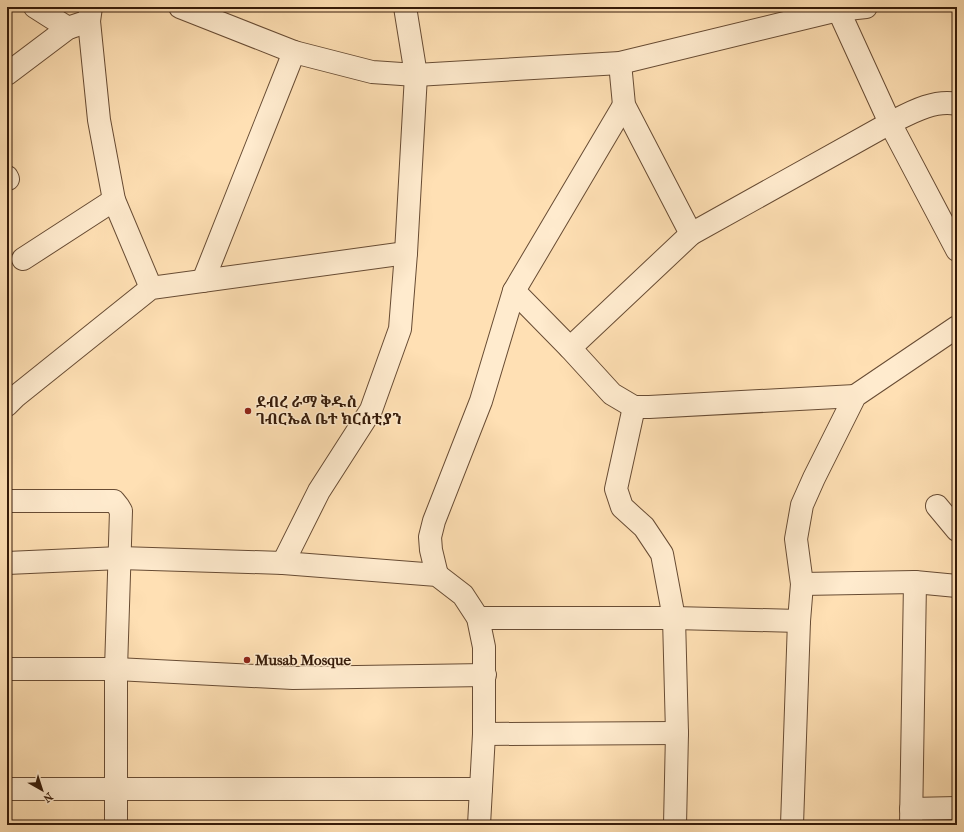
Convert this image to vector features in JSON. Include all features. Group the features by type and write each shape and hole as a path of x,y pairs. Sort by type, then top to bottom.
{"street":[{"path":"35,7 68,28"},
{"path":"180,7 294,52 372,72 416,75 620,63 837,9 866,7"},
{"path":"284,563 318,491 371,410 400,329 416,75 405,7"},
{"path":"837,9 890,123 957,250"},
{"path":"7,74 68,28 90,14 99,120 114,200 151,288"},
{"path":"203,280 294,52"},
{"path":"620,63 624,105 691,234"},
{"path":"570,348 691,234 890,123 920,108 938,104 957,104"},
{"path":"436,576 430,550 430,537 434,521 481,401 514,291 624,105"},
{"path":"23,259 114,200"},
{"path":"10,397 151,288 406,252"},
{"path":"514,291 570,348 612,394 634,406 649,407 855,396"},
{"path":"792,825 799,621 802,584 796,539 802,505 855,396 957,327"},
{"path":"634,406 616,489 622,507 644,527 662,554 674,618 678,733 675,825"},
{"path":"7,501 114,501 121,511 116,669 116,825"},
{"path":"937,506 957,530"},
{"path":"7,563 120,558 284,563 436,576 463,595 478,618 484,646 484,734 479,825"},
{"path":"802,584 915,582 956,584"},
{"path":"915,582 911,817 957,808"},
{"path":"478,618 674,618 799,621"},
{"path":"7,669 116,669 293,678 485,675"},
{"path":"484,734 678,733"},
{"path":"7,789 481,789"}],"place":[{"name":"ደብረ ራማ ቅዱስ ገብርኤል ቤተ ክርስቲያን","path":"248,411"},
{"name":"Musab Mosque","path":"247,660"}]}
